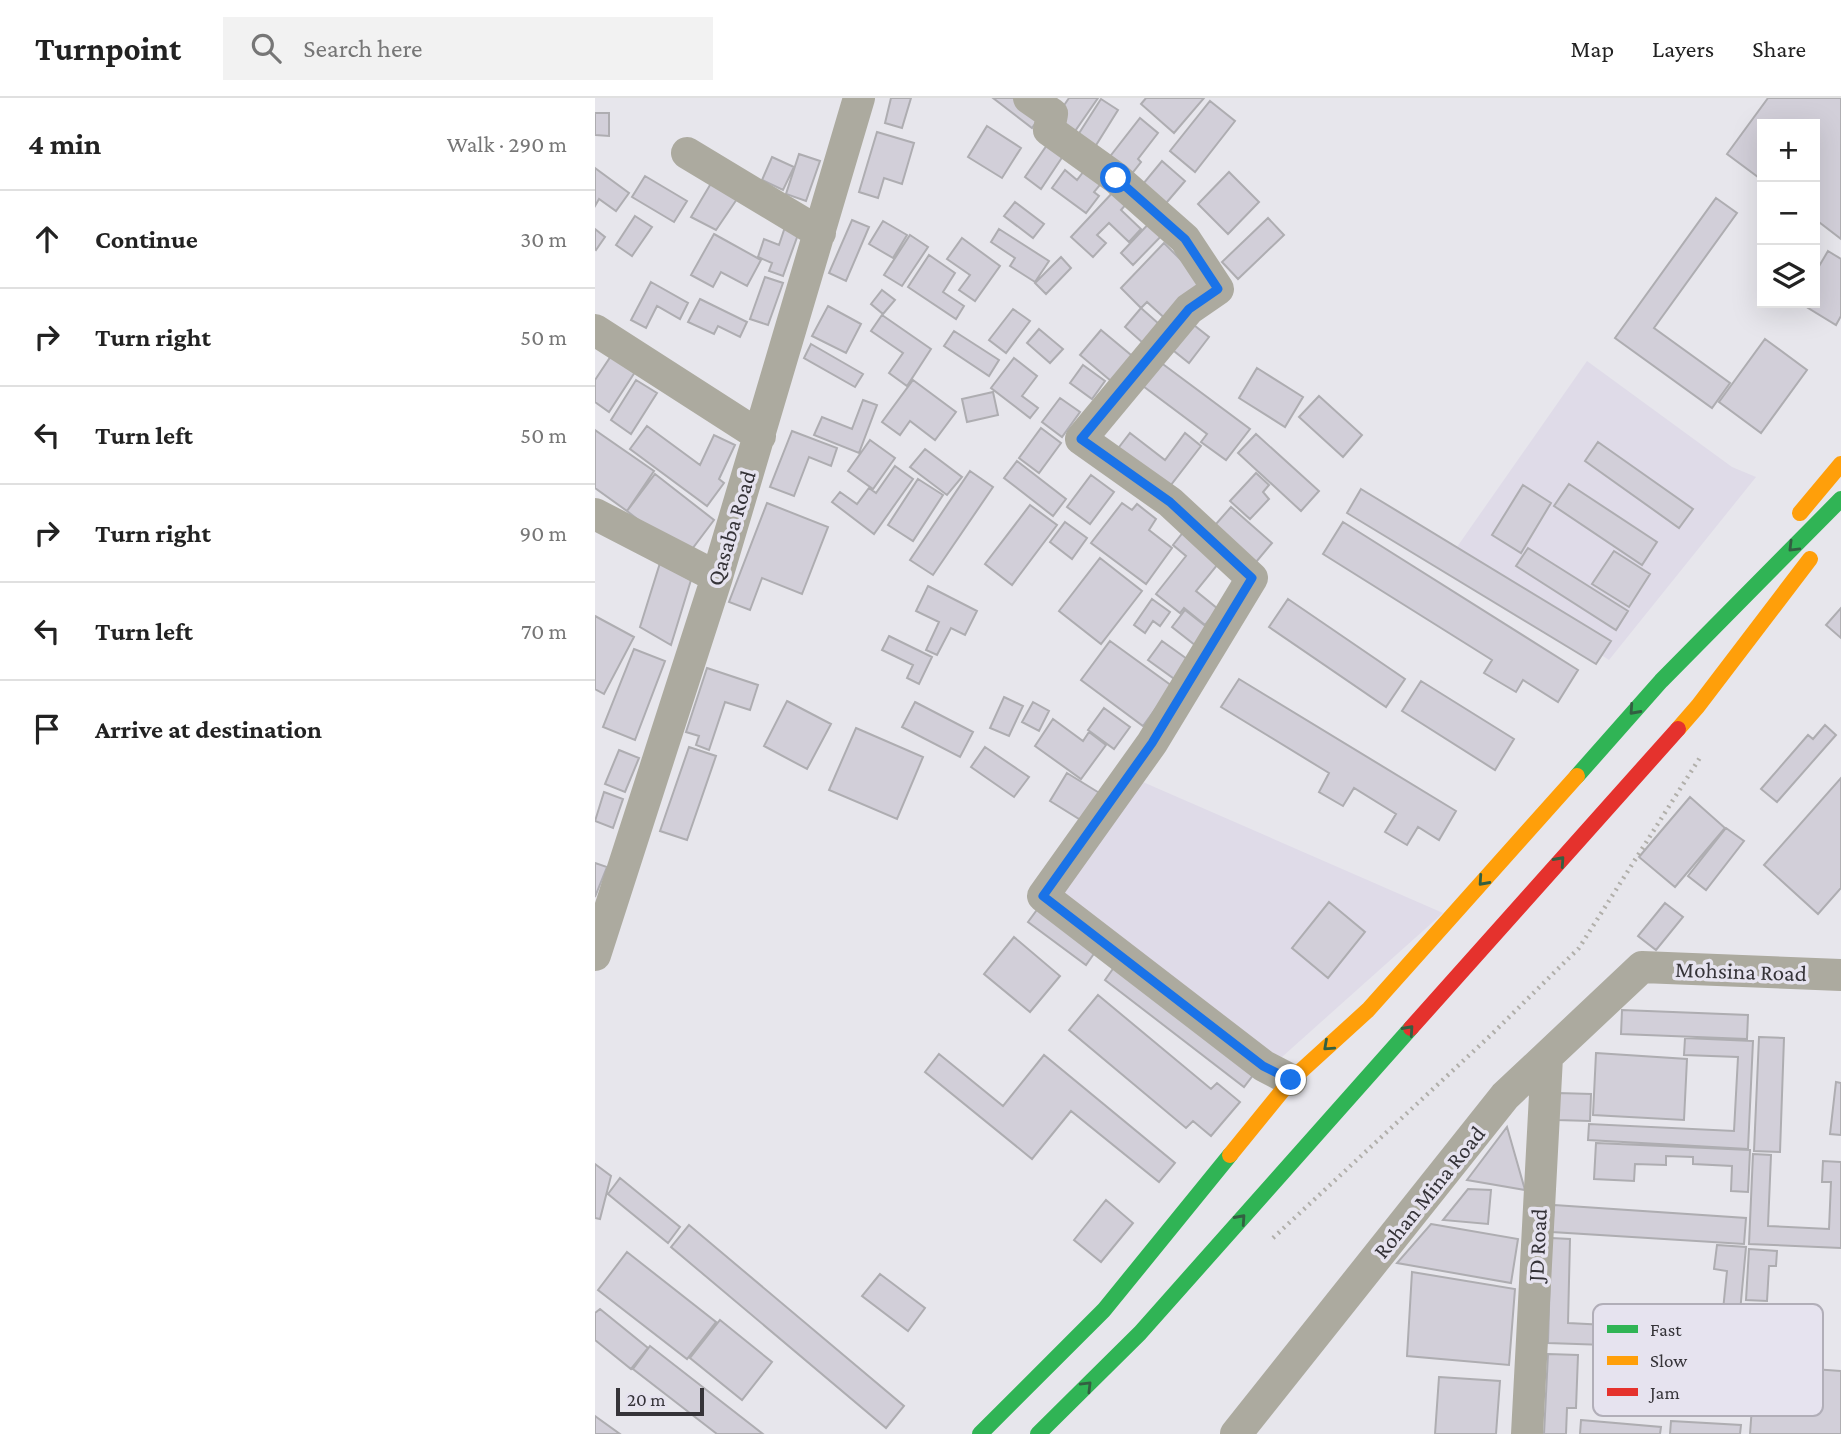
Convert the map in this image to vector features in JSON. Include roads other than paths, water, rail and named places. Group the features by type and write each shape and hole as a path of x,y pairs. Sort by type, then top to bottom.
{"highway":[{"path":"1790,526 1841,464"},
{"path":"1661,681 1841,499"},
{"path":"981,1434 1104,1310 1291,1080 1369,1010 1661,681 1772,546"},
{"path":"1038,1434 1140,1333 1698,706 1816,552"}],"street":[{"name":"Qasaba Road","path":"595,955 760,436 859,98"},
{"path":"1029,98 1052,114 1049,130 1116,178 1185,239 1221,285 1189,309 1081,439 1170,502 1252,578 1152,743 1043,896 1263,1066 1291,1080"},
{"path":"687,153 820,233"},
{"path":"595,330 760,436"},
{"path":"595,514 716,577"},
{"name":"Mohsina Road","path":"1642,967 1841,975"},
{"name":"Rohan Mina Road","path":"1236,1434 1505,1096 1642,967"},
{"name":"JD Road","path":"1527,1434 1547,1057"}]}
